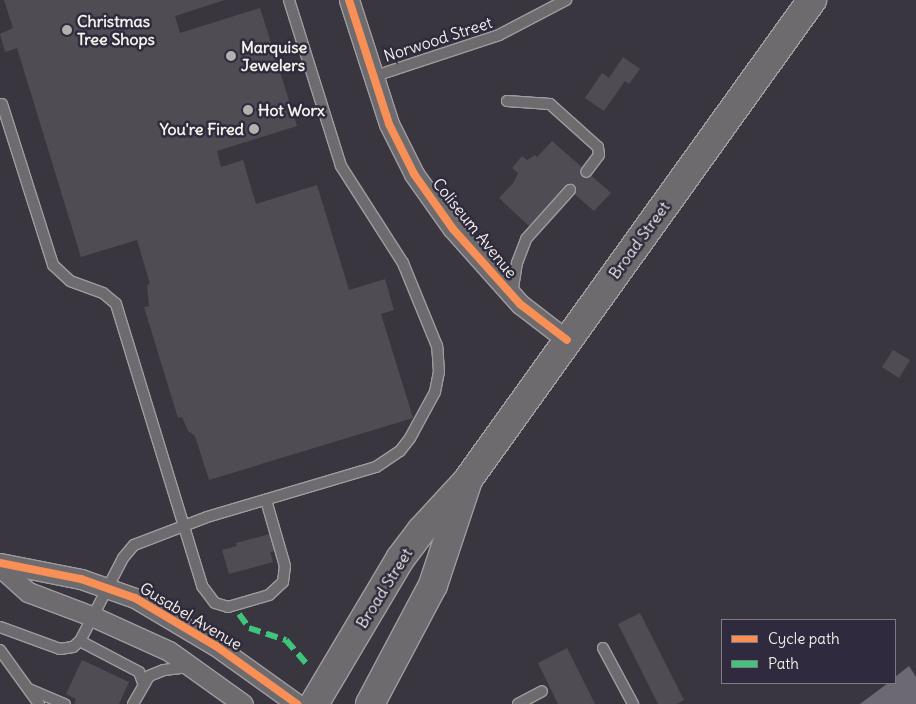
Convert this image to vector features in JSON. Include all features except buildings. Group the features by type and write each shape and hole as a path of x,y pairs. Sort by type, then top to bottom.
{"main road":[{"name":"Broad Street","path":"314,704 400,560 430,520 467,482 812,0"},
{"name":"Broad Street","path":"370,704 433,586 467,482"}],"street":[{"name":"Coliseum Avenue","path":"348,0 389,124 414,174 453,229 512,295 527,311 567,340"},
{"name":"Gusabel Avenue","path":"0,565 109,588 135,598 196,632 297,704"},
{"name":"Gusabel Avenue","path":"0,565 28,592 94,616 153,643 194,667 243,704"}],"lane":[{"path":"0,627 65,650 80,641 123,558 134,545 184,525 376,467 400,451 422,419 435,392 439,372 437,346 403,263 347,179 335,153 289,0"},
{"name":"Norwood Street","path":"372,77 499,36 566,0"},
{"path":"506,101 550,104 598,148 599,154 586,172"},
{"path":"1,103 53,265 70,281 103,292 116,304 202,586 210,600 228,607 269,595 280,588 285,576 285,566 266,500"},
{"path":"512,295 516,263 526,239 570,190"},
{"path":"80,641 135,670 141,675 143,683"},
{"path":"603,648 633,704"},
{"path":"0,650 39,704"},
{"path":"133,704 143,683 149,676 164,670 194,667"},
{"path":"28,688 65,704"},
{"path":"518,704 542,691"}],"shaded area":[{"path":"909,666 916,677 916,704 860,704 887,684 896,684 896,676"}],"marked path":[{"path":"239,614 249,628 286,640 309,666"}],"cycle path":[{"path":"349,0 389,124 414,174 453,229 520,304 567,340"},
{"path":"0,563 81,579 135,598 216,646 297,704"}],"place":[{"name":"Christmas Tree Shops","path":"67,30"},
{"name":"Marquise Jewelers","path":"231,56"},
{"name":"Hot Worx","path":"248,110"},
{"name":"You're Fired","path":"254,129"}]}
